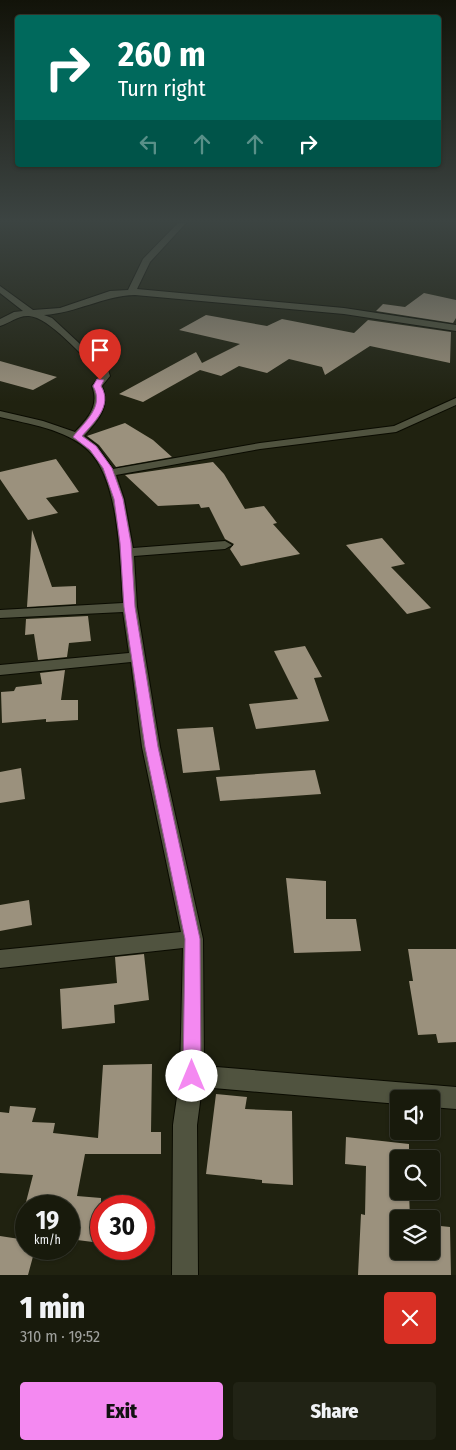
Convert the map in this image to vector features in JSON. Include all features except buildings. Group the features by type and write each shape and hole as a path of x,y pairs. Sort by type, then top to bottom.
{"street":[{"path":"134,282 132,290 136,292"},
{"path":"0,290 30,312 49,320 103,370 105,376 97,386 100,392 100,410 77,437"},
{"path":"0,323 17,314 60,311 113,293 136,292 344,311 456,328"},
{"path":"109,473 260,446 396,429 456,402"},
{"path":"0,414 39,423 77,437 93,448 109,473 118,499 126,553 130,607 151,747 193,939 192,1076 185,1125 185,1275"},
{"path":"126,553 225,544"},
{"path":"0,614 130,607"},
{"path":"0,670 137,657"},
{"path":"0,959 193,939"},
{"path":"192,1076 456,1098"}],"route":[{"path":"100,380 97,386 100,392 100,410 77,437 93,448 107,468 118,499 126,543 130,607 151,747 193,939 192,1076"}]}
